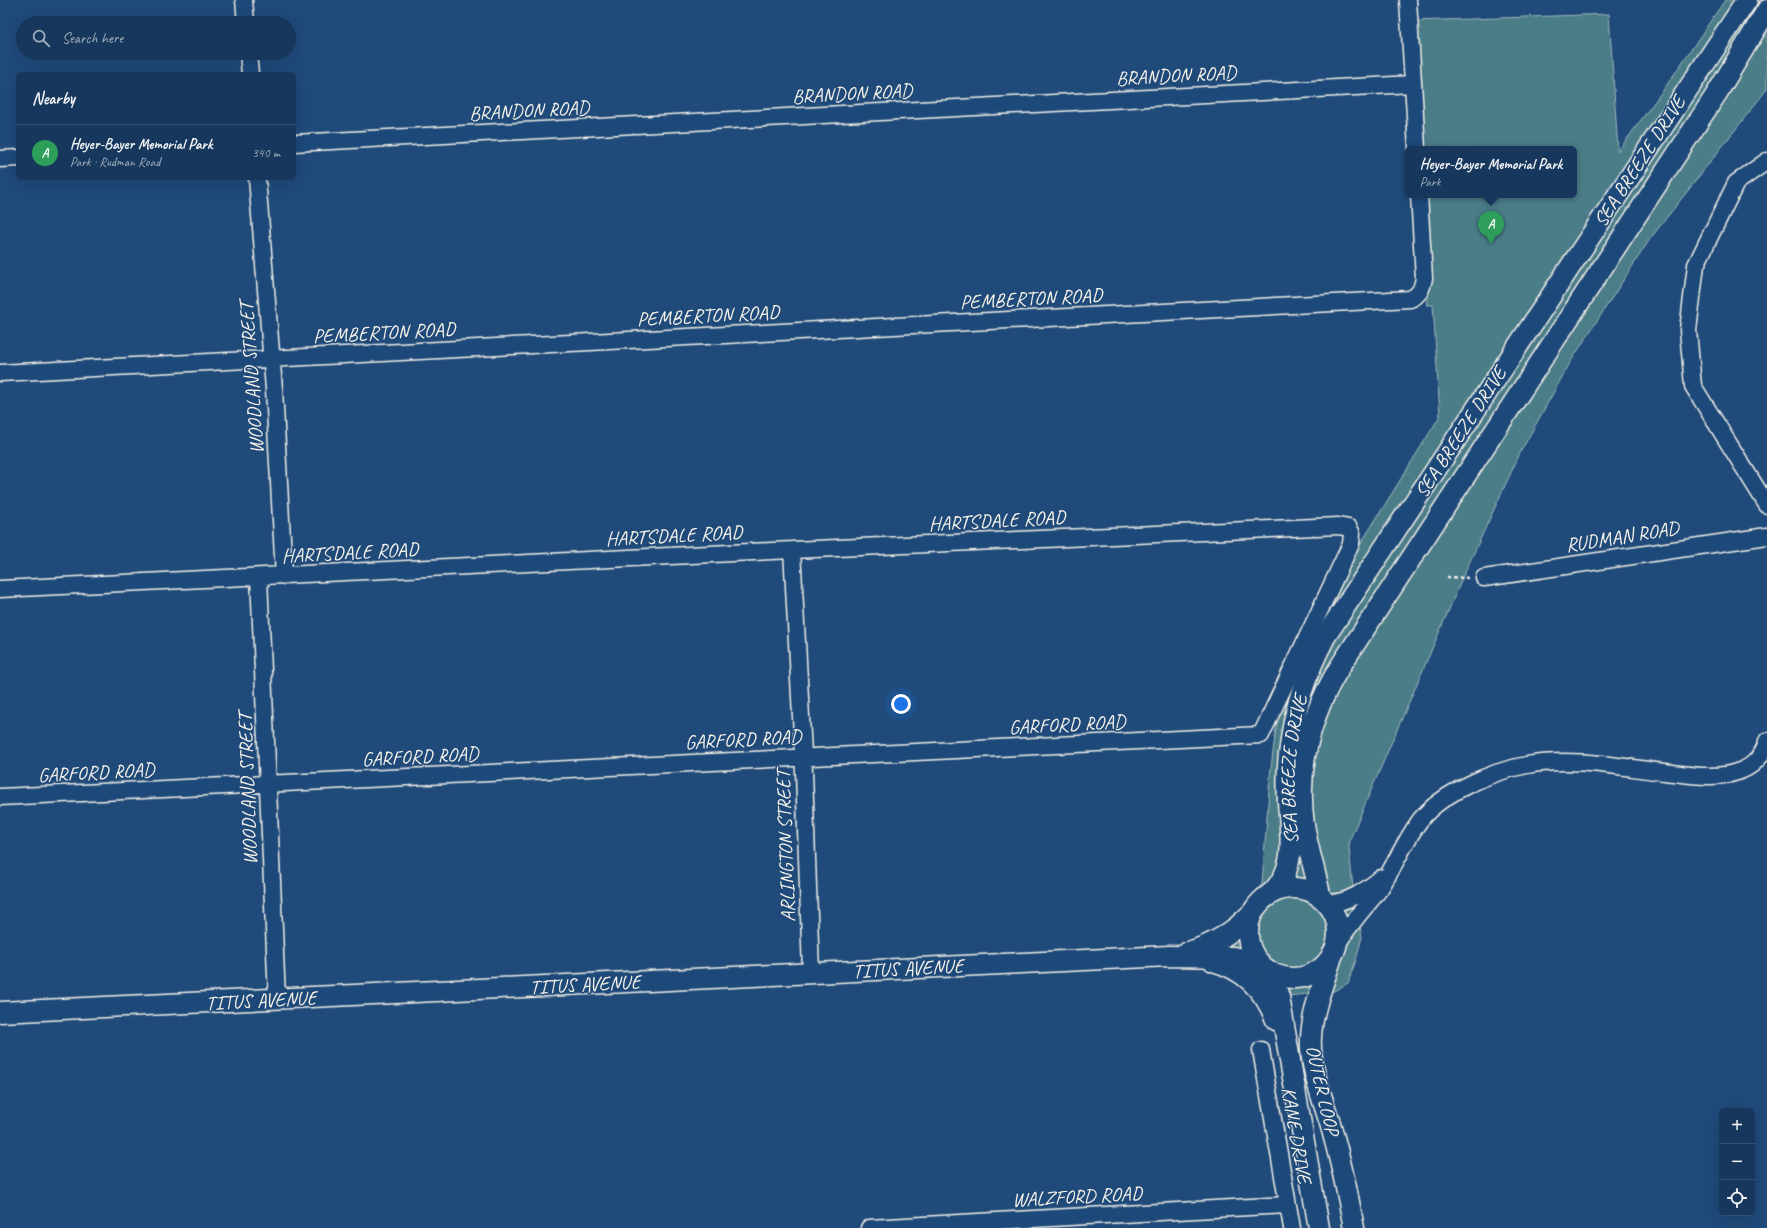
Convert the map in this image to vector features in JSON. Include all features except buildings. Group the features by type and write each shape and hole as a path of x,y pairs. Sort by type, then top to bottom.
{"main road":[{"name":"SEA BREEZE DRIVE","path":"1268,896 1279,885 1285,874 1290,858 1292,841 1287,785 1291,737 1306,681 1325,637 1747,0"},
{"name":"SEA BREEZE DRIVE","path":"1324,901 1306,833 1302,791 1308,740 1323,696 1350,652 1717,94 1767,10"},
{"path":"1292,888 1305,890 1324,901 1333,913 1337,925 1338,936 1334,950 1321,968 1301,977 1281,976 1264,966 1251,949 1248,936 1249,922 1260,903 1268,896 1279,890 1292,888"},
{"name":"TITUS AVENUE","path":"1169,956 1195,950 1225,936 1241,925 1254,912"},
{"name":"OUTER LOOP","path":"1334,950 1315,1014 1311,1031 1311,1047 1316,1073 1339,1154 1354,1228"},
{"path":"1190,955 1219,962 1247,978 1262,993 1268,1003 1275,1016 1286,1047"},
{"name":"TITUS AVENUE","path":"0,1012 1190,955 1237,957 1264,966"},
{"name":"OUTER LOOP","path":"1264,966 1277,989 1319,1228"}],"street":[{"path":"244,0 245,16"},
{"path":"1408,0 1417,146"},
{"path":"249,60 250,72"},
{"name":"BRANDON ROAD","path":"296,143 1413,84"},
{"path":"0,159 16,158"},
{"path":"1767,161 1736,183 1696,265 1688,330 1693,386 1767,506"},
{"name":"WOODLAND STREET","path":"257,180 275,397 284,576"},
{"name":"PEMBERTON ROAD","path":"0,373 1402,300 1417,296 1422,288 1424,278 1419,198"},
{"name":"HARTSDALE ROAD","path":"0,589 792,550 1344,526 1349,528"},
{"name":"GARFORD ROAD","path":"0,797 1261,735 1351,544 1352,534 1349,528"},
{"name":"RUDMAN ROAD","path":"1484,578 1767,536"},
{"name":"ARLINGTON STREET","path":"792,550 803,758 811,973"},
{"name":"WOODLAND STREET","path":"259,577 277,999"},
{"path":"1334,950 1377,893 1413,831 1426,813 1456,792 1498,773 1527,765 1570,763 1690,775 1722,775 1742,771 1754,764 1763,752 1767,741"},
{"path":"1324,901 1340,902 1360,893 1385,874 1394,864"},
{"name":"KANE DRIVE","path":"1261,1050 1292,1228"},
{"name":"WALZFORD ROAD","path":"869,1228 1288,1205"}],"path":[{"path":"1447,577 1484,578"}],"green space":[{"path":"1725,0 1767,0 1767,89 1650,239 1571,361 1521,451 1466,570 1350,839 1349,848 1353,888 1362,937 1348,983 1334,991 1289,996 1233,976 1218,927 1242,907 1262,884 1270,776 1278,712 1348,564 1440,416 1433,305 1427,305 1430,286 1424,198 1577,198 1577,146 1421,146 1415,21 1609,14 1618,151 1664,89"}],"place":[{"name":"Heyer-Bayer Memorial Park","path":"1491,244"}]}
